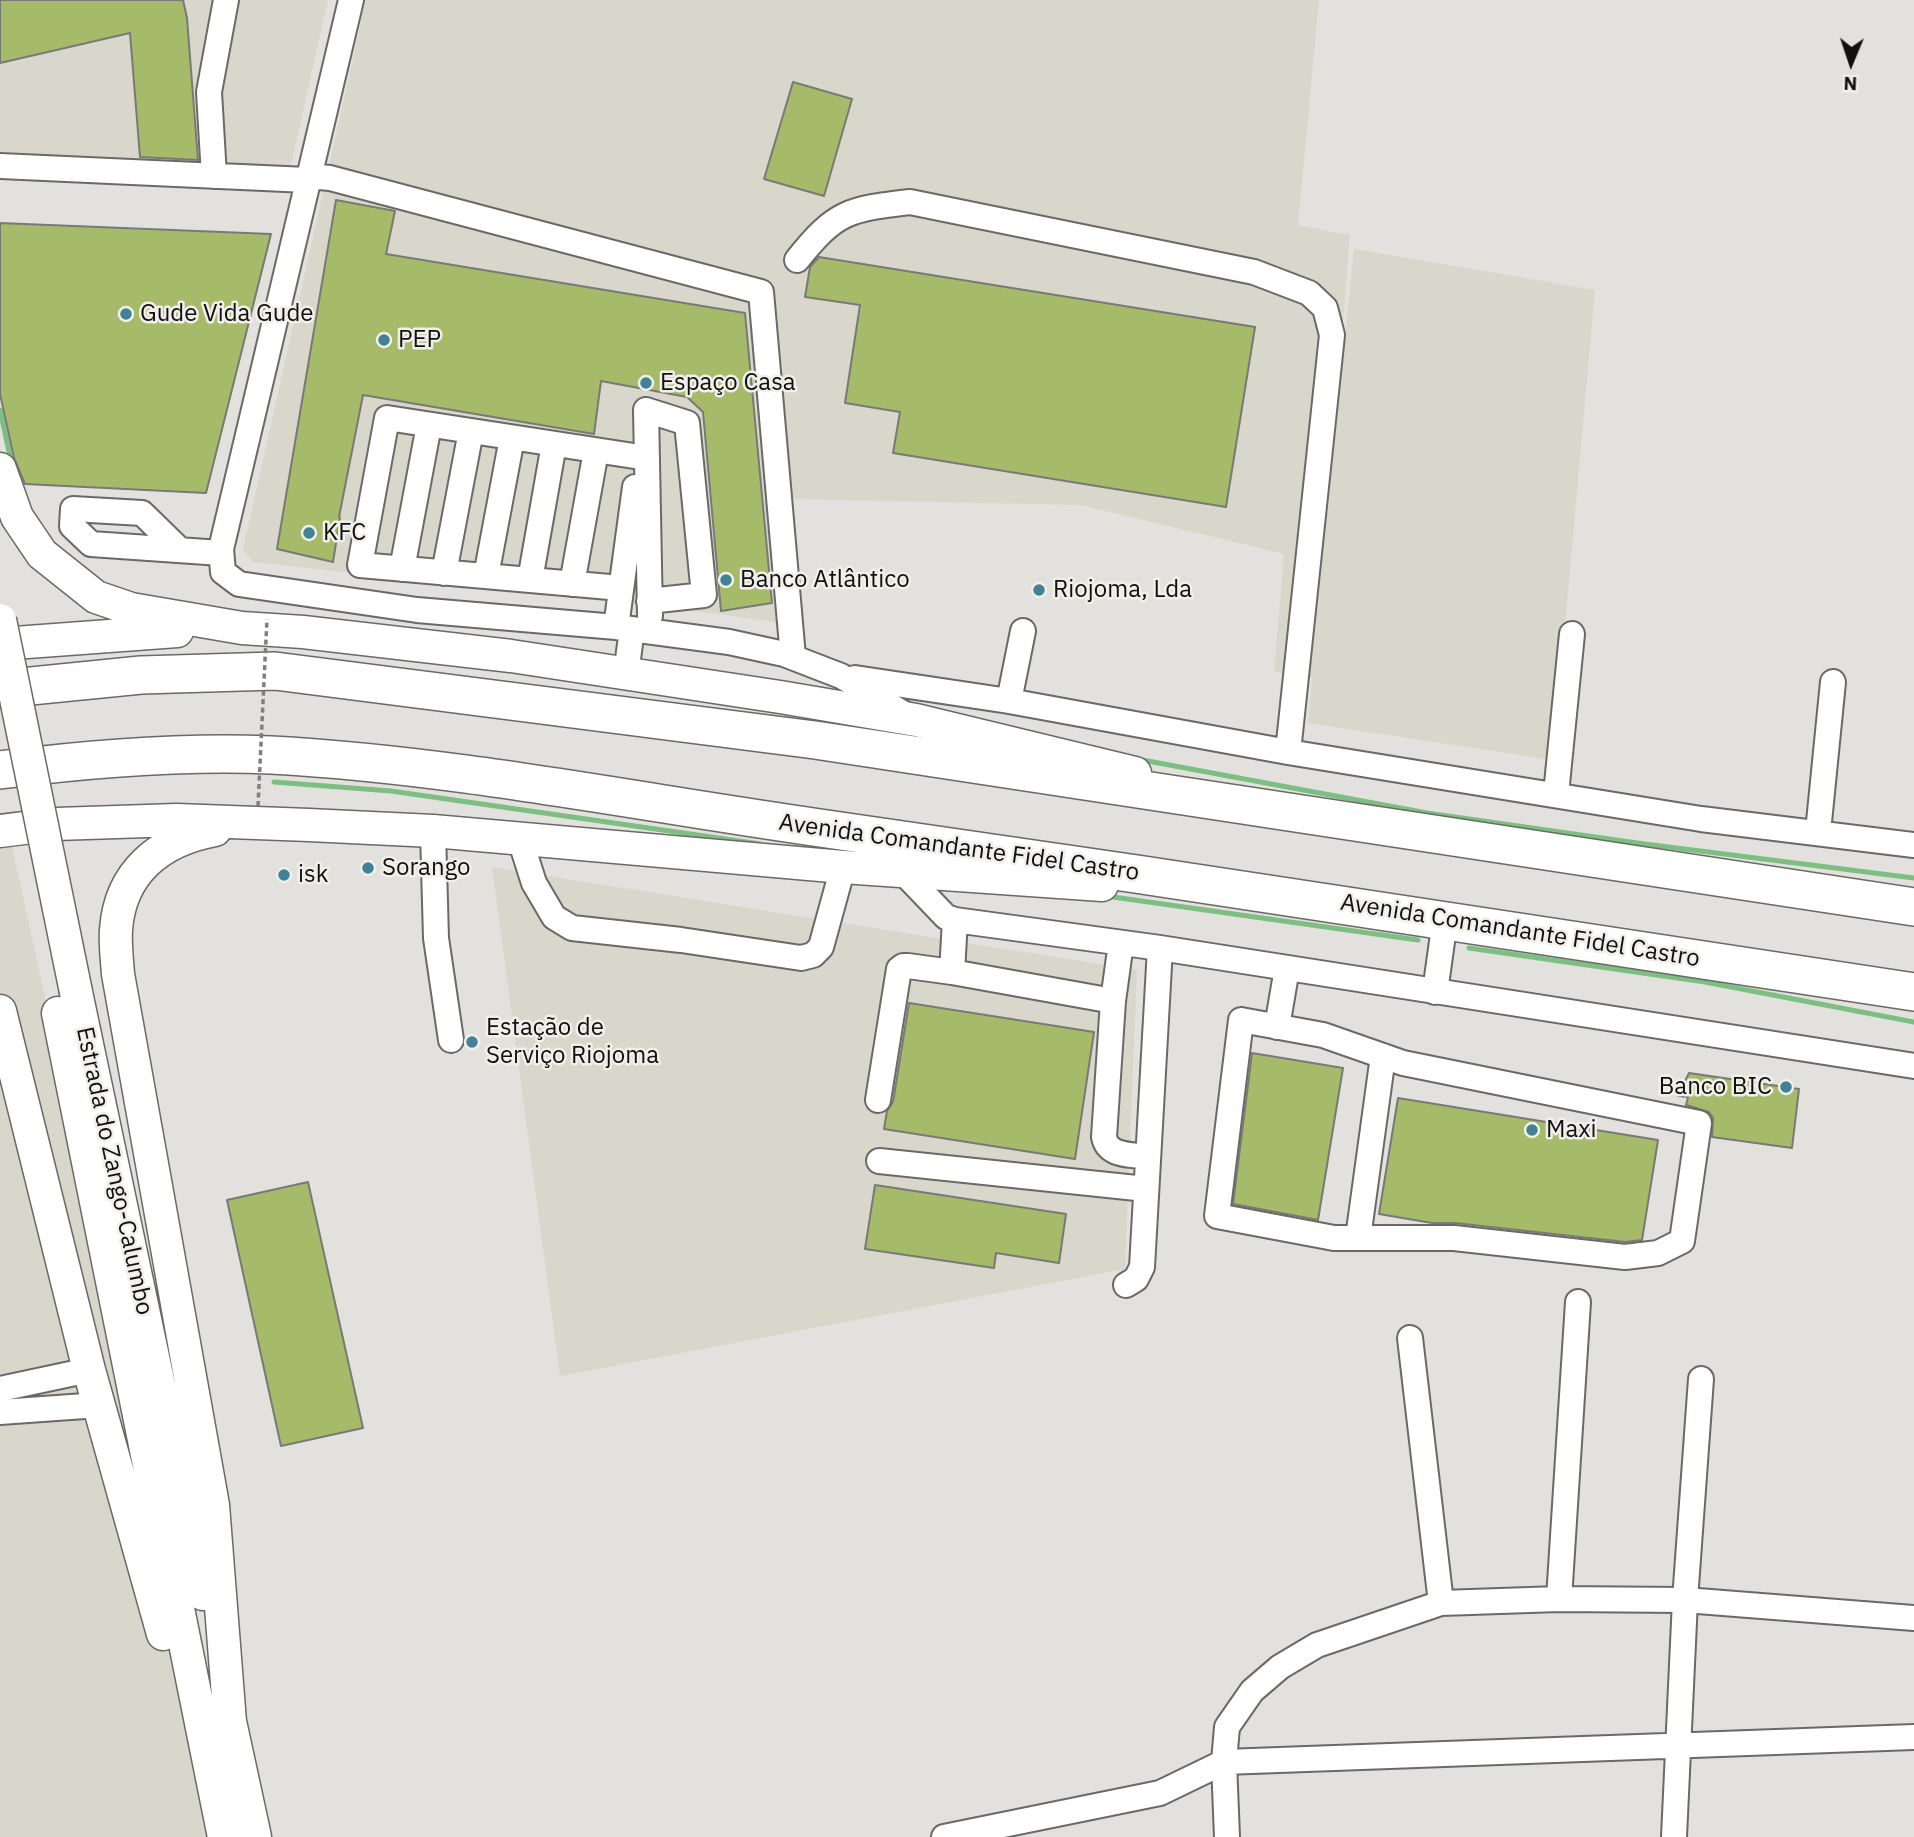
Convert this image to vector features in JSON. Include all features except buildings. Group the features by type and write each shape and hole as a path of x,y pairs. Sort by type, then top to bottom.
{"highway":[{"path":"0,689 141,675 275,671 815,740 1914,907"},
{"name":"Avenida Comandante Fidel Castro","path":"0,770 147,757 250,755 375,763 584,791 1914,992"}],"main road":[{"path":"0,469 17,517 42,554 96,597 131,610 626,674 916,720 1123,771 1352,820"},
{"name":"Estrada do Zango-Calumbo","path":"0,620 200,1730"},
{"path":"0,644 254,624"},
{"name":"Estrada do Zango-Calumbo","path":"0,716 66,995 230,1722"},
{"path":"0,831 56,824 177,820 433,831 843,867 1343,904"},
{"path":"255,1837 230,1722 213,1506 118,974 116,929 126,890 139,869 158,851 180,838 243,826 309,825"},
{"path":"0,1011 89,1370 162,1632 200,1730 224,1837"}],"street":[{"path":"214,176 209,92 226,0"},
{"path":"351,0 221,553 223,572 239,584 417,610 633,629 729,642 793,657 841,676 916,720"},
{"path":"2,158 214,176 330,178 761,292 793,657"},
{"path":"797,260 820,231 834,220 864,207 910,202 1254,272 1309,293 1325,308 1332,335 1287,752"},
{"path":"626,674 633,629 649,601 643,458 646,410 687,422 705,595 649,601"},
{"path":"621,588 360,565 387,418 643,458"},
{"path":"402,569 429,425"},
{"path":"444,573 471,431"},
{"path":"486,576 512,438"},
{"path":"530,580 554,444"},
{"path":"572,584 596,451"},
{"path":"633,629 621,588 643,458"},
{"path":"180,550 221,553"},
{"path":"412,645 417,610"},
{"path":"1009,701 1023,631"},
{"path":"1556,794 1572,634"},
{"path":"841,676 1009,701 1287,752 1701,819 1914,845"},
{"path":"1818,832 1833,682"},
{"path":"433,831 436,938 451,1041"},
{"path":"520,839 534,883 554,917 572,928 681,940 800,958 813,955 821,947 843,867"},
{"path":"901,870 946,917 956,920 1160,948 1914,1066"},
{"path":"952,972 956,920"},
{"path":"1435,992 1445,920"},
{"path":"1121,943 1113,1001 1104,1138 1105,1145 1112,1152 1148,1157"},
{"path":"1126,1285 1136,1279 1142,1267 1160,948"},
{"path":"878,1100 899,969 903,966 952,972 1113,1001"},
{"path":"1277,1027 1287,968"},
{"path":"1241,1020 1323,1034 1382,1056 1403,1063 1699,1123 1682,1241 1658,1253 1625,1257 1454,1238 1334,1238 1217,1216 1241,1020"},
{"path":"1358,1238 1382,1056"},
{"path":"879,1161 1146,1189"},
{"path":"1559,1599 1578,1302"},
{"path":"1410,1338 1441,1603"},
{"path":"0,1389 89,1370"},
{"path":"1674,1837 1685,1600 1701,1379"},
{"path":"0,1412 99,1405"},
{"path":"1227,1837 1224,1762 1227,1727 1252,1691 1280,1667 1317,1645 1441,1603 1559,1599 1685,1600 1914,1618"},
{"path":"944,1837 1160,1793 1224,1762 1914,1737"}],"path":[{"path":"254,624 258,806"}],"shaded area":[{"path":"0,0 328,0 286,187 0,179"},
{"path":"366,0 1319,0 1298,225 1350,235 1328,505 1354,249 1595,290 1553,760 1308,723 1312,678 1274,672 1284,554 1081,505 791,499 802,626 719,614 253,562 243,549"},
{"path":"8,829 231,1837 0,1837 0,831"},
{"path":"492,867 1137,970 1125,1269 560,1376"}],"waterway":[{"path":"0,410 11,461"},
{"path":"1137,759 1427,813 1914,878"},
{"path":"274,782 391,791 760,844"},
{"path":"1106,896 1418,940"},
{"path":"1469,948 1705,982 1914,1022"}],"place":[{"name":"Gude Vida Gude","path":"126,314"},
{"name":"PEP","path":"384,340"},
{"name":"Espaço Casa","path":"646,383"},
{"name":"KFC","path":"309,533"},
{"name":"Banco Atlântico","path":"726,580"},
{"name":"Riojoma, Lda","path":"1039,590"},
{"name":"Sorango","path":"368,868"},
{"name":"isk","path":"284,875"},
{"name":"Estação de Serviço Riojoma","path":"472,1042"},
{"name":"Banco BIC","path":"1786,1087"},
{"name":"Maxi","path":"1532,1130"}]}
